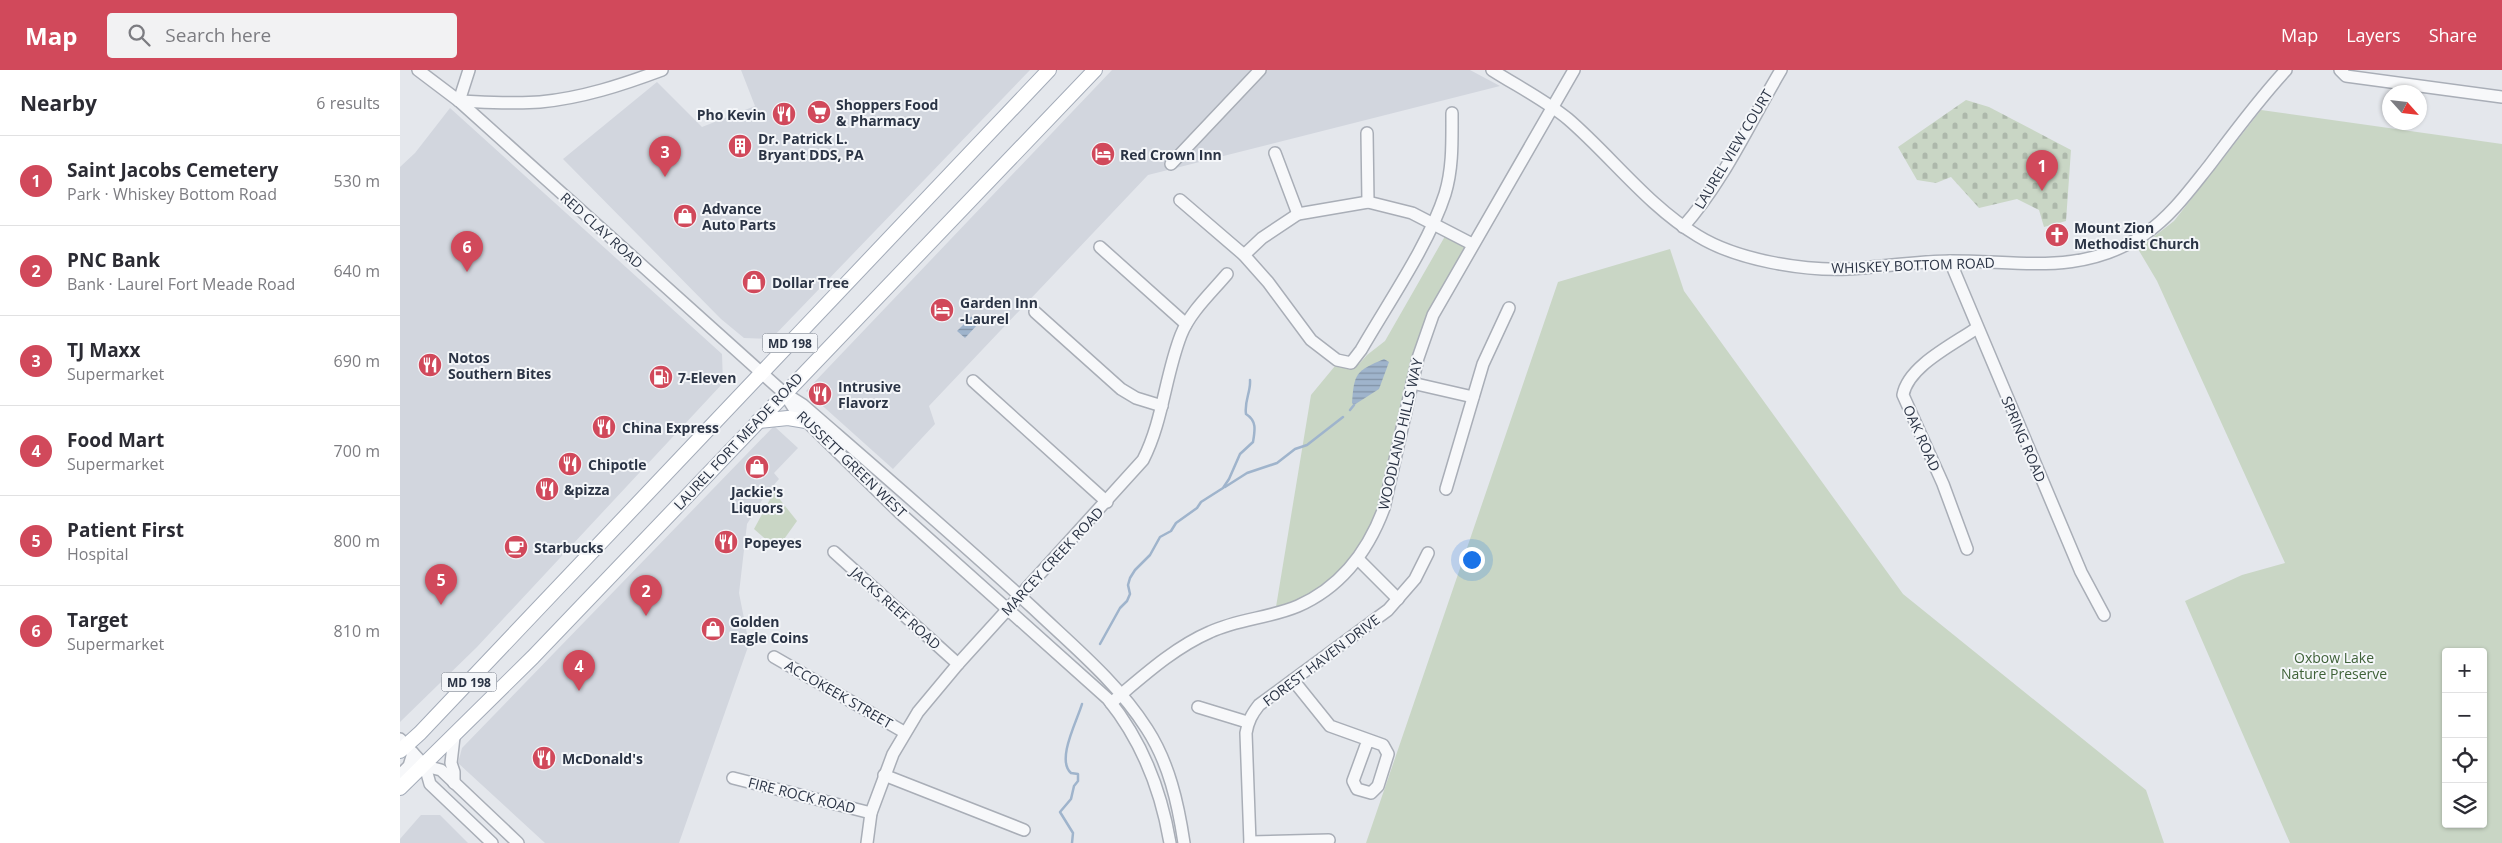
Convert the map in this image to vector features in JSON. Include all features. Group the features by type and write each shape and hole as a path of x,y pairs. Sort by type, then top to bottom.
{"main road":[{"name":"MD 198","path":"405,747 556,591 761,372 1049,70"},
{"name":"LAUREL FORT MEADE ROAD","path":"400,788 425,766 540,651 784,393 1095,70"},
{"path":"758,421 788,418 806,421"}],"street":[{"name":"RED CLAY ROAD","path":"418,70 459,100 784,393"},
{"path":"469,70 459,100 489,102 539,102 565,99 610,88 662,70"},
{"path":"1171,164 1260,70"},
{"name":"WHISKEY BOTTOM ROAD","path":"1492,70 1553,107 1683,227 1731,252 1778,263 1846,269 1950,261 2068,264 2107,254 2133,242 2159,224 2180,203 2247,115 2286,70"},
{"path":"1553,107 1574,70"},
{"name":"LAUREL VIEW COURT","path":"1683,227 1696,212 1717,180 1781,70"},
{"path":"2340,70 2346,76 2502,98"},
{"path":"484,123 483,111 489,102"},
{"name":"WOODLAND HILLS WAY","path":"1111,703 1192,641 1211,631 1298,606 1333,584 1358,559 1378,525 1384,508 1418,358 1433,315 1472,244 1553,107"},
{"path":"1180,200 1244,255 1268,282 1311,340 1337,360 1351,363 1361,350 1434,223 1445,193 1450,170 1452,113"},
{"path":"1367,133 1368,202"},
{"path":"1275,153 1298,214"},
{"path":"1244,255 1262,238 1298,214 1368,202 1412,213 1472,244"},
{"path":"1100,247 1186,324"},
{"name":"SPRING ROAD","path":"1950,261 2081,572 2104,615"},
{"name":"MARCEY CREEK ROAD","path":"867,843 872,813 884,775 904,732 958,664 1107,502 1143,460 1154,436 1180,336 1186,324 1227,274"},
{"path":"1446,489 1486,357 1509,308"},
{"path":"1035,312 1121,389 1136,398 1162,406"},
{"name":"OAK ROAD","path":"1967,549 1943,484 1904,395 1905,386 1916,370 1977,328"},
{"path":"973,381 1107,502"},
{"path":"1412,383 1473,397"},
{"name":"RUSSETT GREEN WEST","path":"784,393 806,421 900,513 1111,703 1139,745 1150,770 1165,816 1170,843"},
{"name":"RUSSETT GREEN WEST","path":"784,393 809,410 1019,596 1108,679 1147,729 1160,754 1180,812 1184,843"},
{"name":"JACKS REEF ROAD","path":"834,552 958,664"},
{"name":"FOREST HAVEN DRIVE","path":"1247,722 1259,705 1375,620 1398,599 1415,579 1428,553"},
{"path":"1358,559 1398,599"},
{"name":"ACCOKEEK STREET","path":"774,657 904,732"},
{"path":"1293,680 1330,726 1368,740"},
{"path":"1198,707 1247,722 1250,842 1329,840"},
{"path":"454,736 451,763 454,772 454,783"},
{"path":"405,747 425,766 441,770 518,843"},
{"path":"400,776 410,766 405,747"},
{"path":"425,766 430,784 492,843"},
{"path":"884,775 1024,830"},
{"name":"FIRE ROCK ROAD","path":"734,778 872,813"}],"shaded area":[{"path":"741,70 1030,70 771,339 744,338 721,319 563,159 657,82 702,127 755,106"},
{"path":"1112,70 1470,70 1500,86 1148,175 929,406 935,424 893,469 806,391"},
{"path":"450,108 722,354 723,383 477,647 400,722 400,167 415,153"},
{"path":"774,426 798,448 774,473 779,479 766,494 747,524 739,593 749,644 679,843 545,843 458,763 462,748"},
{"path":"421,815 440,815 468,843 400,843 400,839"}],"green space":[{"path":"1966,100 1989,107 2071,150 2066,221 2044,227 2039,210 2017,199 1979,208 1951,177 1936,183 1917,180 1898,147"},
{"name":"Oxbow Lake Nature Preserve","path":"2261,110 2382,127 2382,130 2403,130 2502,144 2502,843 2290,843 2185,601 2242,575 2285,563 2157,281 2138,249 2174,221"},
{"path":"1448,231 1472,244 1433,315 1378,525 1333,583 1275,613 1311,395 1335,366 1346,368 1359,364 1385,341"},
{"path":"1670,249 1684,291 1903,594 2146,790 2164,843 1366,843 1558,282"},
{"path":"774,492 797,521 777,549 754,529"}],"water":[{"path":"972,316 979,323 965,338 957,331"},
{"path":"1384,359 1389,362 1379,389 1354,405 1352,403 1354,385 1358,374 1367,367"}],"waterway":[{"path":"1100,644 1120,608 1127,601 1130,594 1128,585 1135,570 1150,555 1160,537 1171,531 1176,523 1197,508 1201,502 1223,488 1240,454 1253,442 1254,423 1246,414 1250,380"},
{"path":"1350,410 1354,405"},
{"path":"1225,487 1247,473 1277,463 1295,449 1307,445 1343,417"},
{"path":"1072,843 1073,833 1060,812 1071,799 1074,786 1078,781 1078,774 1071,773 1067,767 1066,759 1069,740 1082,704"}],"place":[{"name":"Shoppers Food & Pharmacy","path":"819,112"},
{"name":"Pho Kevin","path":"784,114"},
{"name":"Dr. Patrick L. Bryant DDS, PA","path":"740,146"},
{"name":"Red Crown Inn","path":"1103,154"},
{"name":"TJ Maxx","path":"665,177"},
{"name":"Saint Jacobs Cemetery","path":"2042,191"},
{"name":"Advance Auto Parts","path":"685,216"},
{"name":"Mount Zion Methodist Church","path":"2057,235"},
{"name":"Target","path":"467,272"},
{"name":"Dollar Tree","path":"754,282"},
{"name":"Garden Inn -Laurel","path":"942,310"},
{"name":"Notos Southern Bites","path":"430,365"},
{"name":"7-Eleven","path":"661,377"},
{"name":"Intrusive Flavorz","path":"820,394"},
{"name":"China Express","path":"604,427"},
{"name":"Chipotle","path":"570,464"},
{"name":"Jackie's Liquors","path":"757,467"},
{"name":"&pizza","path":"547,489"},
{"name":"Popeyes","path":"726,542"},
{"name":"Starbucks","path":"516,547"},
{"name":"Patient First","path":"441,605"},
{"name":"PNC Bank","path":"646,616"},
{"name":"Golden Eagle Coins","path":"713,629"},
{"name":"Food Mart","path":"579,691"},
{"name":"McDonald's","path":"544,758"}]}
